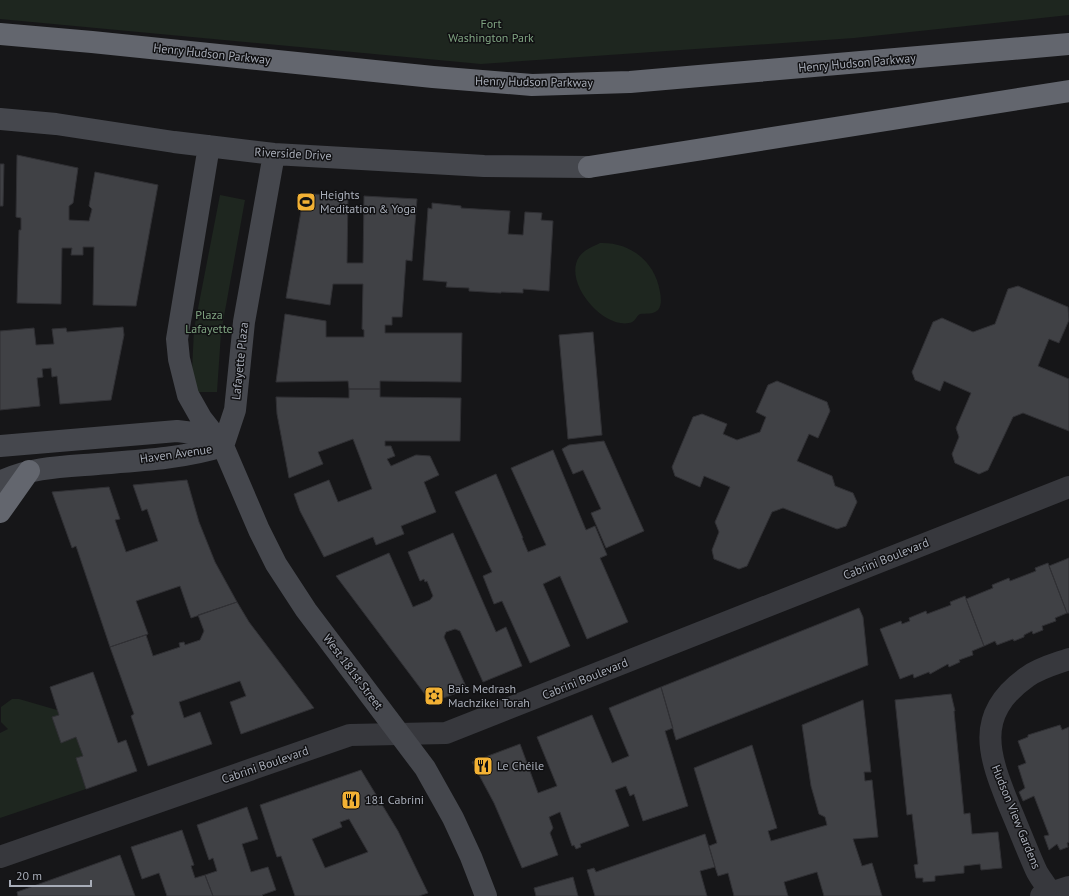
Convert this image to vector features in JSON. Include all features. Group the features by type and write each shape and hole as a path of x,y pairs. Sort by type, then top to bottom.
{"highway":[{"name":"Henry Hudson Parkway","path":"0,34 433,77 532,85 630,82 1069,44"},
{"path":"588,168 1069,91"},
{"path":"0,512 29,472"}],"main road":[{"name":"Riverside Drive","path":"0,118 56,124 274,154 484,166 588,168"},
{"path":"209,146 179,326 177,349 183,379 195,410 223,446"},
{"name":"Lafayette Plaza","path":"223,446 235,410 244,322 274,154"},
{"name":"Haven Avenue","path":"0,446 177,431 202,434 223,446"},
{"name":"Haven Avenue","path":"0,482 29,472 67,466 179,456 223,446"},
{"name":"West 181st Street","path":"223,446 259,530 283,575 306,610 425,768 453,818 486,896"}],"street":[{"name":"Cabrini Boulevard","path":"0,857 350,735 400,733 446,734 1069,487"},
{"name":"Hudson View Gardens","path":"1053,893 1037,871 999,780 990,750 990,731 994,716 1000,704 1012,689 1028,676 1069,658"}],"green space":[{"name":"Fort Washington Park","path":"0,0 1069,0 1069,15 854,38 481,64 0,19"},
{"name":"Plaza Lafayette","path":"220,195 245,200 221,333 217,392 191,392 194,329"},
{"path":"600,243 621,246 631,250 647,263 653,271 660,292 661,304 656,312 640,314 634,321 629,323 618,323 597,311 588,301 576,279 575,267 583,252"},
{"path":"12,699 19,699 57,710 59,715 53,717 61,742 76,737 83,756 76,758 86,789 0,818 0,733 8,729 1,722 1,707"}],"building":[{"path":"17,155 78,168 73,203 69,206 69,220 89,221 92,209 89,206 95,172 158,185 136,306 93,305 94,247 83,247 83,255 71,255 72,248 62,248 61,304 17,303 19,230 21,230 21,218 16,217"},
{"path":"0,164 4,164 3,206 0,206"},
{"path":"304,194 348,195 347,263 363,263 364,196 417,199 412,261 406,260 402,317 392,317 392,325 385,325 385,333 462,333 461,382 380,381 380,389 349,389 348,381 276,382 285,314 326,321 326,337 364,337 364,330 362,329 363,284 333,284 330,305 286,298"},
{"path":"432,203 461,206 461,208 510,211 508,234 523,235 525,212 542,213 541,220 553,221 549,291 523,289 523,293 501,293 469,291 469,288 446,287 447,282 423,280 428,208 432,209"},
{"path":"1018,286 1068,307 1069,320 1059,343 1049,339 1038,366 1069,379 1069,431 1023,413 1013,417 988,470 979,474 955,463 952,454 959,437 956,428 971,393 944,381 940,391 915,380 912,372 933,322 942,318 973,332 995,324 1008,289"},
{"path":"123,327 124,335 111,400 60,404 57,376 52,377 51,368 42,369 43,377 37,378 40,406 0,410 0,331 34,328 36,345 54,344 52,329 66,328 67,332"},
{"path":"593,332 602,435 568,439 559,335"},
{"path":"777,381 827,402 830,411 818,438 809,434 797,461 832,476 835,486 853,493 857,502 846,526 837,529 783,508 772,512 747,566 739,569 714,559 712,550 719,532 715,522 730,487 704,476 700,487 675,476 672,467 693,417 702,414 727,424 723,434 737,440 760,432 766,417 756,412 768,385"},
{"path":"349,389 380,389 380,397 461,398 460,441 385,441 385,446 391,446 395,456 387,459 391,466 416,455 430,456 439,475 424,482 436,512 401,526 404,534 376,545 373,537 324,557 300,511 294,494 329,480 338,502 372,489 353,439 318,452 323,464 289,478 277,414 276,397 349,398"},
{"path":"604,441 644,531 606,548 591,513 601,509 583,470 573,474 562,449 569,445"},
{"path":"553,450 586,530 595,526 607,555 600,558 628,622 587,639 560,576 543,584 570,646 530,663 502,601 494,604 483,576 492,572 455,492 496,474 528,552 546,545 511,468"},
{"path":"187,480 199,522 215,562 237,602 191,618 180,586 136,601 148,634 110,647 76,546 72,548 52,492 109,487 120,519 115,520 126,552 158,541 147,509 142,511 133,485"},
{"path":"453,533 496,632 506,627 522,666 483,682 460,631 455,629 446,632 444,637 467,689 433,702 432,700 430,701 336,576 389,553 413,607 430,600 433,596 427,581 425,582 424,579 420,581 408,552"},
{"path":"1069,558 1069,613 1067,613 1049,566"},
{"path":"1048,563 1067,613 1055,618 1056,621 1042,626 1043,630 1033,634 1032,631 1024,635 1024,637 1014,641 1013,639 997,645 995,641 984,646 966,599 993,588 992,585 1009,578 1010,581 1036,571 1035,568"},
{"path":"965,596 984,646 972,651 973,655 959,660 960,662 949,667 948,664 930,674 929,672 914,678 913,674 900,679 880,629 901,621 902,624 910,621 909,618 926,611 927,614 951,605 950,602"},
{"path":"237,602 249,622 314,708 241,734 230,702 246,696 240,681 179,702 184,718 200,712 212,744 148,766 131,716 134,714 110,647 146,635 153,656 180,647 179,643 184,642 185,645 200,640 204,631 198,615"},
{"path":"859,608 863,617 868,665 676,740 661,687"},
{"path":"93,672 118,743 126,740 137,771 86,789 76,758 83,756 76,737 61,743 52,717 59,715 50,687"},
{"path":"661,687 673,728 665,731 688,806 643,821 634,794 630,796 626,786 615,790 629,826 580,844 581,847 576,849 574,845 572,846 560,812 549,817 553,828 550,833 558,855 522,868 494,803 472,762 520,744 538,793 557,786 537,737 592,715 612,763 629,756 609,708"},
{"path":"951,694 955,711 964,814 970,813 972,834 998,832 1002,868 981,870 980,864 964,866 964,873 935,876 935,881 923,882 923,878 916,878 914,865 918,864 912,814 907,815 895,700"},
{"path":"863,700 871,772 864,772 865,781 872,780 878,837 853,839 862,866 872,863 882,896 824,896 817,872 784,882 788,896 734,896 728,873 718,876 715,867 709,846 717,843 694,768 752,745 777,828 768,831 771,841 827,825 825,817 819,814 811,786 802,725"},
{"path":"1060,725 1062,730 1069,727 1069,842 1067,843 1068,847 1060,850 1057,844 1049,850 1044,836 1049,835 1034,796 1023,801 1019,792 1025,788 1018,766 1026,763 1018,741 1028,737 1028,735"},
{"path":"361,770 398,831 428,893 419,896 295,896 281,856 277,857 260,805","holes":["349,819 368,852 325,868 312,839 342,827 340,822"]},
{"path":"247,807 258,839 242,844 251,872 268,867 276,890 262,895 263,896 213,896 205,875 217,871 213,858 209,860 197,825"},
{"path":"182,830 194,865 191,866 195,878 205,875 213,896 167,896 159,873 142,879 131,847"},
{"path":"705,834 715,867 700,871 707,896 595,896 587,870 594,868 596,872"},
{"path":"120,855 135,896 18,896 17,892"},
{"path":"573,877 578,896 536,896 534,888"}],"place":[{"name":"Heights Meditation & Yoga","path":"306,202"},
{"name":"Bais Medrash Machzikei Torah","path":"434,696"},
{"name":"Le Chéile","path":"483,766"},
{"name":"181 Cabrini","path":"351,800"}]}
